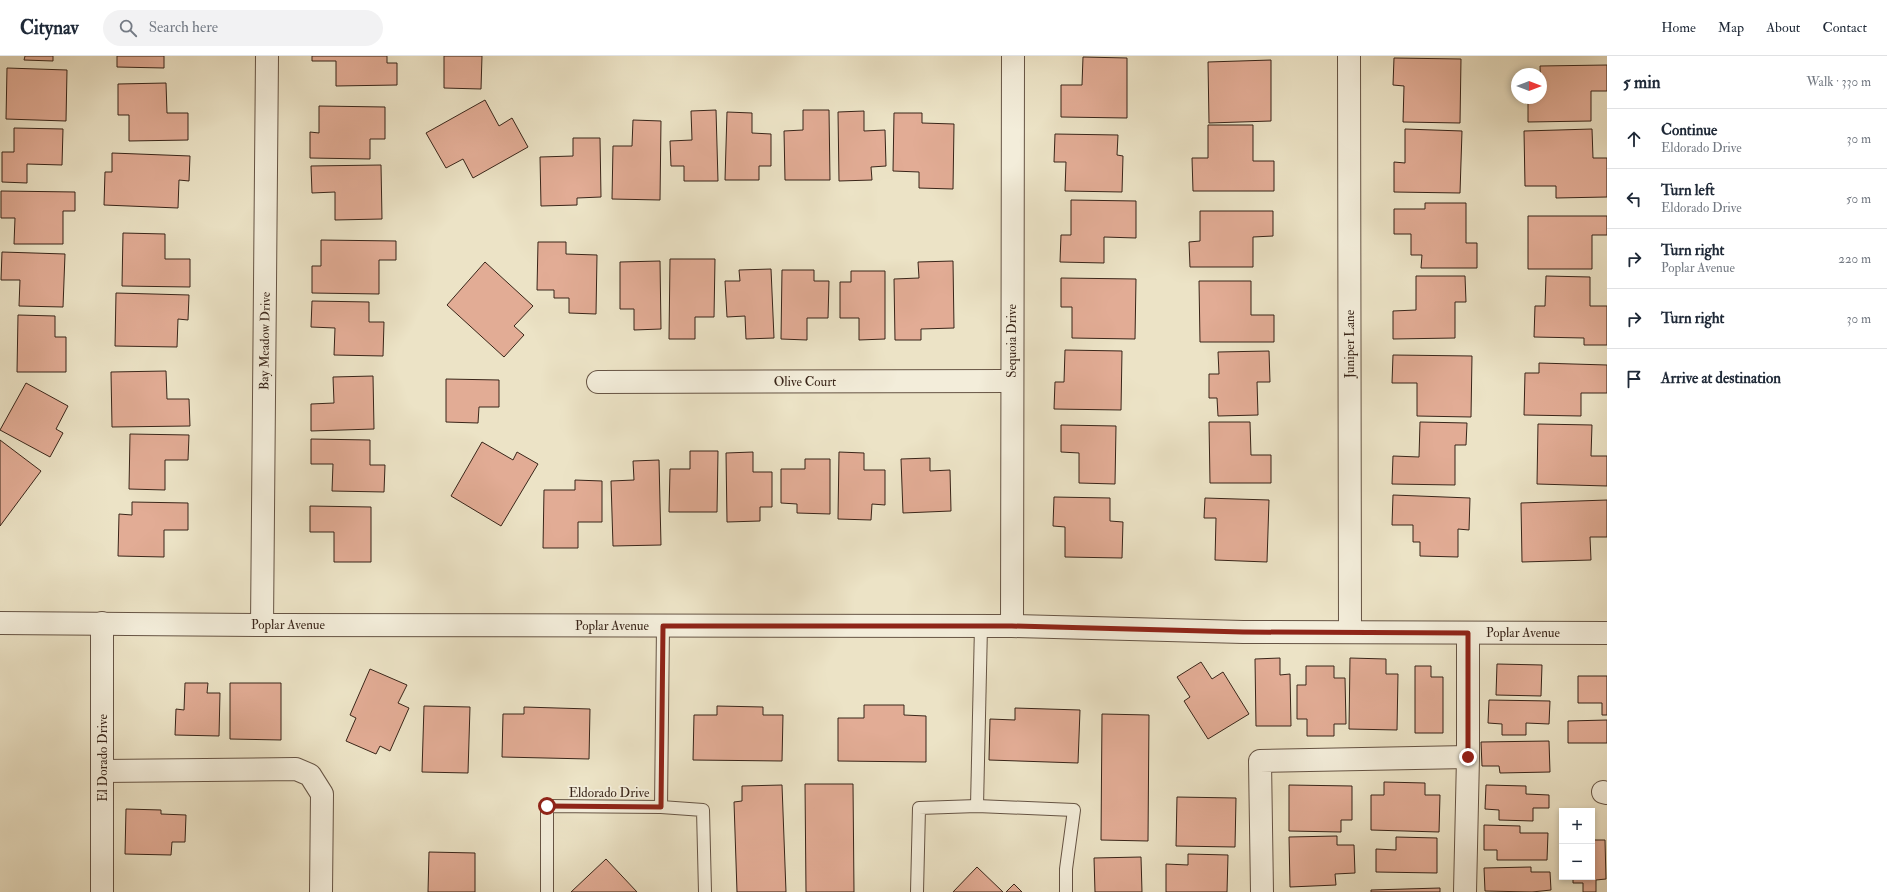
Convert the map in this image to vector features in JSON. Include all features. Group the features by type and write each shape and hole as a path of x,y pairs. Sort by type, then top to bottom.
{"street":[{"name":"Bay Meadow Drive","path":"262,625 267,56"},
{"name":"Sequoia Drive","path":"1012,626 1011,381 1013,56"},
{"name":"Juniper Lane","path":"1349,56 1350,632"},
{"name":"Olive Court","path":"598,382 1011,381"},
{"name":"Poplar Avenue","path":"0,623 262,625 1012,626 1350,632 1607,633"},
{"name":"El Dorado Drive","path":"102,623 102,892"},
{"path":"1464,892 1468,757 1468,633"},
{"path":"1262,892 1260,761 1468,757"},
{"path":"103,771 296,769 310,775 322,794 321,892"}],"lane":[{"name":"Eldorado Drive","path":"661,807 663,626"},
{"path":"977,806 980,626"},
{"name":"Eldorado Drive","path":"547,892 547,806 661,807 703,810 704,892"},
{"path":"917,892 919,808 977,806 1074,810 1066,869 1066,892"}],"building":[{"path":"25,56 53,56 53,61 24,60"},
{"path":"117,56 164,56 164,68 117,67"},
{"path":"312,56 387,56 387,63 397,63 397,85 336,86 336,61 312,61"},
{"path":"444,56 482,56 481,89 444,88"},
{"path":"1083,57 1127,58 1127,118 1061,117 1061,85 1082,85"},
{"path":"1394,58 1461,59 1460,123 1403,122 1404,86 1393,85"},
{"path":"1271,60 1271,121 1209,123 1208,62"},
{"path":"1607,65 1607,91 1591,91 1591,121 1528,122 1528,104 1547,104 1547,68 1540,68 1540,66"},
{"path":"7,68 67,70 66,121 6,119"},
{"path":"166,83 167,113 188,113 188,140 129,141 129,115 118,115 118,84"},
{"path":"485,100 499,126 512,118 528,147 473,178 463,159 446,168 426,133"},
{"path":"319,106 385,107 385,139 370,139 370,159 310,158 310,132 319,133"},
{"path":"716,110 718,181 684,181 684,166 671,166 670,141 692,140 691,111"},
{"path":"803,110 829,110 830,180 785,180 784,131 803,130"},
{"path":"864,111 864,131 885,130 886,166 871,167 872,180 839,181 838,112"},
{"path":"727,112 752,113 752,133 771,134 771,166 759,166 759,180 725,180"},
{"path":"894,113 922,113 922,123 954,124 953,189 919,188 919,172 893,171"},
{"path":"633,120 661,121 660,200 612,199 613,146 632,146"},
{"path":"1208,125 1253,125 1253,161 1274,161 1274,191 1193,191 1192,158 1208,158"},
{"path":"14,128 63,129 62,165 27,164 27,183 2,182 2,152 14,152"},
{"path":"1405,129 1462,131 1460,193 1394,192 1394,162 1405,163"},
{"path":"1592,129 1593,158 1607,158 1607,197 1556,198 1556,186 1525,186 1524,131"},
{"path":"1055,134 1118,135 1117,155 1123,156 1122,192 1065,191 1066,162 1054,162"},
{"path":"573,138 600,138 601,197 577,198 577,205 541,206 540,157 573,156"},
{"path":"112,153 190,156 189,181 179,180 178,208 104,205 105,172 112,172"},
{"path":"381,165 382,219 335,220 335,192 312,193 311,166"},
{"path":"1,191 75,192 75,211 63,211 63,244 14,244 15,218 1,218"},
{"path":"1071,200 1136,201 1136,238 1104,237 1104,263 1060,262 1061,235 1071,235"},
{"path":"1425,203 1466,203 1466,243 1477,243 1477,268 1421,268 1422,255 1411,255 1411,234 1394,234 1394,209 1425,209"},
{"path":"1200,211 1273,211 1273,236 1253,237 1253,267 1190,267 1189,242 1200,241"},
{"path":"1528,216 1607,216 1607,235 1592,235 1592,269 1528,269"},
{"path":"123,233 165,234 165,259 190,259 190,287 122,286"},
{"path":"321,240 396,241 396,260 379,260 379,294 312,293 312,266 321,266"},
{"path":"538,242 566,242 566,254 597,255 596,314 569,313 569,298 554,298 554,290 537,290"},
{"path":"2,252 65,254 63,307 19,306 20,280 1,280"},
{"path":"670,259 715,259 714,317 695,317 695,339 669,339"},
{"path":"660,261 661,329 634,330 634,309 620,309 620,262"},
{"path":"953,261 954,328 921,329 921,340 895,340 894,279 919,278 918,262"},
{"path":"485,262 533,306 514,326 524,335 504,357 447,305"},
{"path":"771,269 774,338 746,339 745,316 727,317 725,281 740,281 739,270"},
{"path":"782,270 814,270 814,281 829,281 828,318 807,318 807,340 781,339"},
{"path":"851,271 885,271 885,339 859,340 859,318 840,318 840,282 851,282"},
{"path":"1416,276 1465,276 1466,302 1455,302 1455,338 1393,339 1393,311 1416,310"},
{"path":"1546,276 1590,277 1590,306 1607,306 1607,345 1584,345 1584,338 1534,337 1535,306 1545,306"},
{"path":"1061,278 1136,279 1135,339 1072,338 1072,307 1061,307"},
{"path":"1199,281 1251,281 1251,315 1274,315 1274,342 1200,342"},
{"path":"116,293 189,295 188,320 178,319 177,347 115,346"},
{"path":"312,301 369,302 369,322 384,322 383,356 334,355 335,328 311,327"},
{"path":"18,315 55,316 55,337 66,337 66,372 17,372"},
{"path":"1065,350 1122,351 1121,410 1054,409 1055,382 1064,382"},
{"path":"1269,351 1270,382 1257,382 1258,415 1218,416 1217,398 1209,398 1209,374 1219,374 1218,352"},
{"path":"1393,355 1472,356 1471,417 1417,416 1417,383 1392,383"},
{"path":"1539,363 1607,365 1607,393 1581,393 1581,416 1524,415 1525,373 1539,373"},
{"path":"166,371 167,399 189,399 190,426 112,427 111,372"},
{"path":"373,376 374,429 311,431 311,404 334,403 333,377"},
{"path":"446,379 499,380 499,407 479,407 478,423 446,422"},
{"path":"26,383 68,406 56,429 63,433 50,457 0,430"},
{"path":"1209,422 1250,422 1251,455 1271,455 1271,483 1210,483"},
{"path":"1420,422 1467,423 1466,445 1455,445 1455,485 1392,484 1393,456 1419,457"},
{"path":"1538,424 1592,425 1591,456 1607,456 1607,486 1537,484"},
{"path":"1061,425 1116,426 1115,484 1079,483 1079,453 1061,452"},
{"path":"130,434 189,435 188,460 165,460 165,490 129,489"},
{"path":"311,439 370,440 370,465 385,465 384,492 332,491 333,464 311,464"},
{"path":"0,440 41,471 0,526"},
{"path":"482,442 513,460 517,452 538,464 501,526 451,496"},
{"path":"690,451 718,451 717,512 669,512 670,469 690,469"},
{"path":"753,452 753,472 772,472 772,507 760,507 760,521 727,522 726,453"},
{"path":"839,452 864,453 864,470 885,470 885,505 872,504 871,520 838,519"},
{"path":"930,458 930,471 950,470 951,511 903,513 901,459"},
{"path":"805,459 830,459 830,514 797,513 797,504 781,503 781,469 805,469"},
{"path":"659,460 661,545 613,546 611,481 634,480 633,461"},
{"path":"575,480 602,481 602,522 578,522 578,548 543,548 544,490 575,490"},
{"path":"1393,495 1470,498 1469,530 1458,529 1458,557 1420,556 1420,542 1413,542 1413,525 1392,525"},
{"path":"1054,497 1110,498 1110,521 1123,522 1122,558 1065,557 1065,527 1053,526"},
{"path":"1205,498 1269,500 1267,562 1215,560 1216,518 1204,518"},
{"path":"1607,500 1607,537 1590,537 1591,560 1522,562 1521,503"},
{"path":"132,502 188,503 188,530 164,530 164,557 118,556 119,514 132,515"},
{"path":"310,506 371,507 371,562 334,562 334,532 310,532"},
{"path":"1280,658 1280,675 1290,674 1291,726 1256,726 1255,659"},
{"path":"1350,658 1386,659 1386,674 1398,674 1397,730 1349,729"},
{"path":"1201,662 1212,679 1223,672 1249,714 1208,739 1184,701 1190,697 1177,677"},
{"path":"1497,664 1542,665 1541,696 1496,695"},
{"path":"1306,666 1334,666 1334,678 1345,678 1346,724 1334,724 1334,736 1307,736 1307,719 1297,719 1297,685 1306,685"},
{"path":"1415,666 1431,666 1431,677 1443,677 1443,733 1415,733"},
{"path":"370,669 407,685 398,703 409,708 390,751 380,746 376,754 346,741 356,718 350,715"},
{"path":"1578,676 1607,676 1607,715 1602,715 1602,703 1578,703"},
{"path":"185,683 208,683 207,693 220,693 219,736 175,735 176,709 184,710"},
{"path":"230,683 281,683 281,740 230,739"},
{"path":"1489,700 1550,701 1549,724 1526,723 1526,735 1502,735 1502,724 1488,723"},
{"path":"864,705 904,705 904,715 926,716 926,762 838,761 838,718 864,718"},
{"path":"424,706 470,707 468,773 422,772"},
{"path":"717,706 763,707 763,715 783,715 782,761 693,760 694,715 717,715"},
{"path":"524,707 590,709 589,759 502,757 503,714 524,714"},
{"path":"1015,708 1080,710 1078,763 989,760 990,719 1015,720"},
{"path":"1102,714 1149,715 1148,841 1101,840"},
{"path":"1607,720 1607,743 1568,743 1568,721"},
{"path":"1549,741 1550,772 1500,773 1499,766 1482,766 1481,742"},
{"path":"1384,782 1425,783 1425,795 1440,795 1439,832 1371,830 1371,795 1384,795"},
{"path":"805,784 853,784 854,892 806,892"},
{"path":"782,785 786,892 737,892 734,802 742,801 742,786"},
{"path":"1289,785 1352,786 1352,820 1341,820 1341,832 1289,831"},
{"path":"1486,785 1526,786 1526,794 1549,795 1549,808 1533,808 1533,821 1499,820 1499,810 1485,809"},
{"path":"1177,797 1236,798 1235,847 1176,846"},
{"path":"126,809 161,810 161,814 186,815 185,842 172,842 171,855 125,854"},
{"path":"1484,825 1520,826 1520,833 1548,833 1547,860 1497,860 1497,850 1484,850"},
{"path":"1337,836 1337,845 1354,845 1355,873 1335,874 1336,885 1290,887 1289,837"},
{"path":"1396,837 1437,838 1437,873 1376,872 1376,849 1396,850"},
{"path":"1595,840 1605,840 1606,879 1596,880 1596,892 1583,892 1583,883 1573,883 1573,880 1595,880"},
{"path":"429,852 475,853 475,892 428,892"},
{"path":"1188,854 1228,855 1227,892 1166,892 1166,864 1188,865"},
{"path":"1141,857 1142,892 1095,892 1094,858"},
{"path":"606,859 637,892 571,892"},
{"path":"977,867 1003,892 953,892"},
{"path":"1531,867 1531,872 1550,872 1551,890 1532,892 1485,891 1484,868"},
{"path":"1014,884 1022,892 1006,892"},
{"path":"1440,888 1440,892 1371,892 1371,890"}],"route":[{"path":"547,806 661,807 663,626 1012,626 1243,632 1468,633 1468,757"}]}
